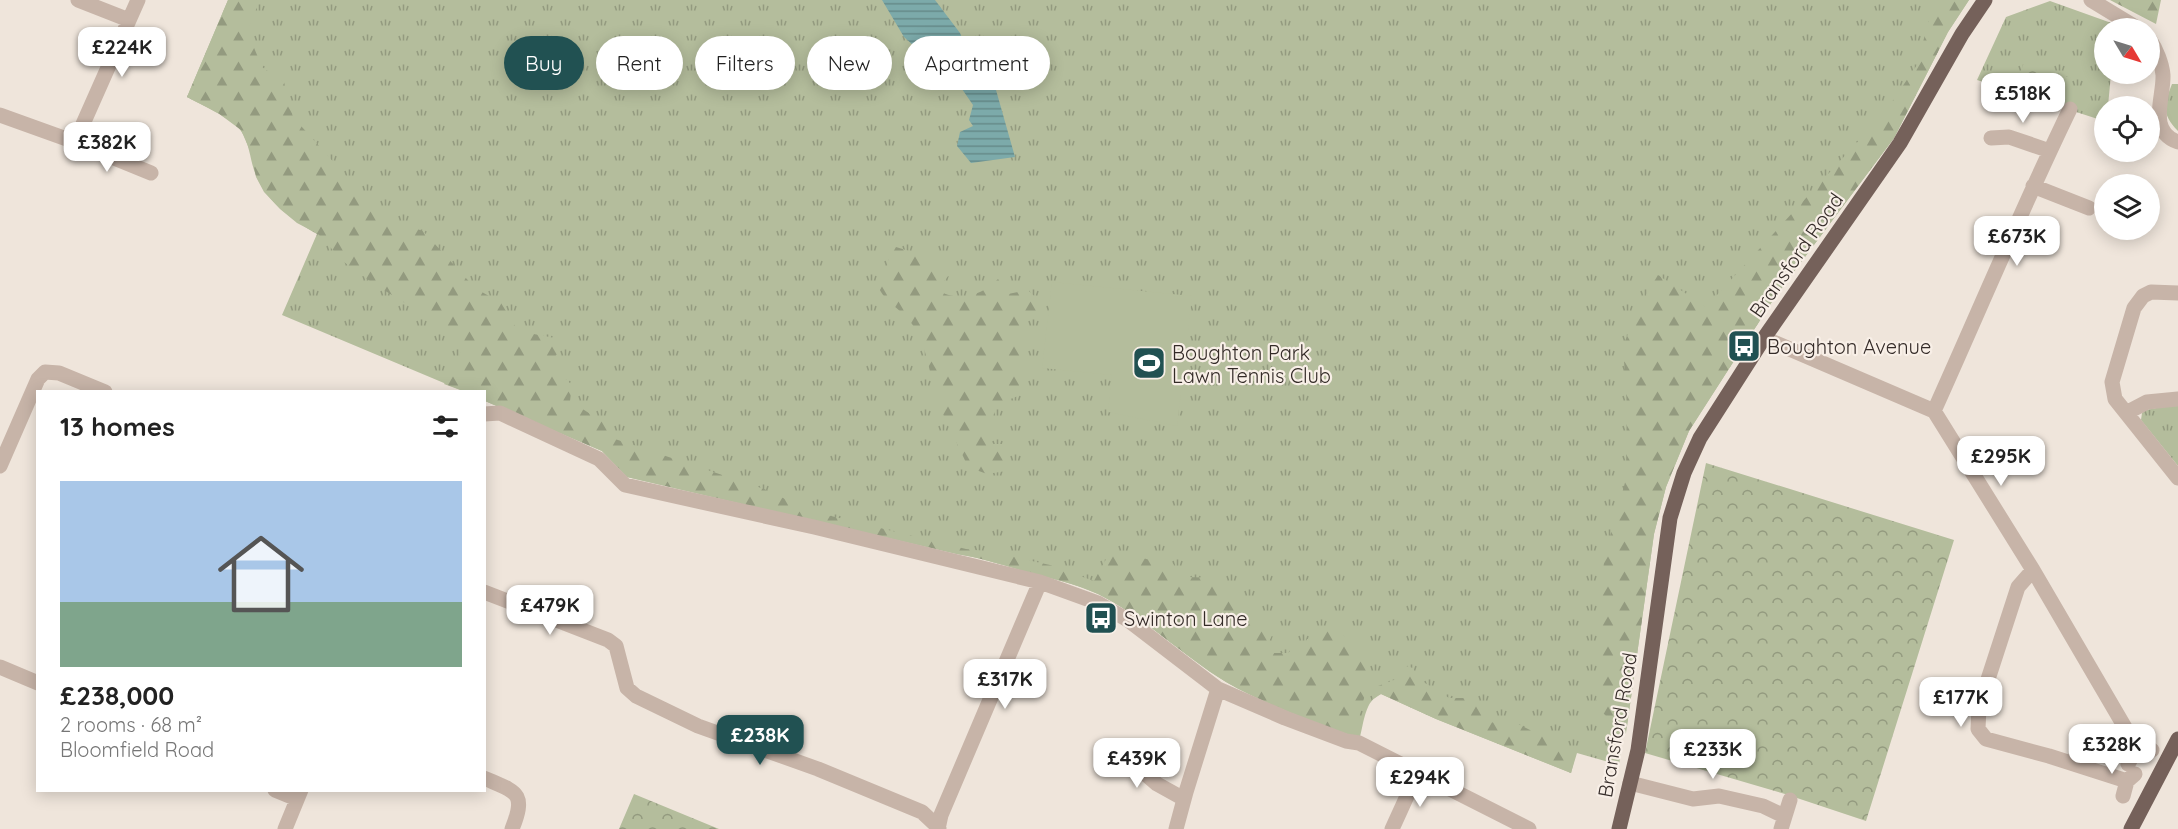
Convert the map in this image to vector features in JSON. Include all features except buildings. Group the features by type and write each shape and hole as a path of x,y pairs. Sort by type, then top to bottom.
{"main road":[{"name":"Bransford Road","path":"1619,829 1638,750 1670,518 1684,473 1700,438 1764,338 1900,143 1984,0"},
{"path":"2131,829 2178,739"}],"street":[{"path":"78,0 129,20"},
{"path":"75,142 138,0"},
{"path":"2091,0 2121,18"},
{"path":"2160,64 2163,75 2158,117 2165,132 2178,142"},
{"path":"1934,411 2019,224 2033,186 2070,109"},
{"path":"0,115 151,173"},
{"path":"1991,138 2009,136 2050,151"},
{"path":"2033,186 2089,208"},
{"path":"2178,293 2151,292 2143,296 2134,308 2112,381 2115,399 2178,478"},
{"path":"1764,338 1934,411 2145,749 2130,773 2123,796"},
{"path":"0,466 38,379 45,372 51,371 100,390"},
{"path":"2126,413 2148,402 2178,399"},
{"path":"486,414 500,413 599,459 625,485 825,529 1040,582 1098,603 1128,620 1218,689 1285,718 1346,741 1359,743 1529,829"},
{"path":"2033,570 2018,587 1979,707 1978,729 1986,739 2049,756 2130,773"},
{"path":"938,828 941,814 1040,582"},
{"path":"486,593 608,640 616,646 627,688 636,696 698,726 818,769 922,812 938,828"},
{"path":"0,667 36,682"},
{"path":"1176,829 1218,689"},
{"path":"1106,748 1128,759 1156,784 1184,800"},
{"path":"1392,829 1418,772"},
{"path":"486,779 512,790 520,804 512,829"},
{"path":"1630,783 1693,799 1719,796 1762,806 1783,822 1790,800"},
{"path":"285,829 299,795"}],"green space":[{"path":"228,0 1969,0 1948,32 1894,138 1775,297 1689,431 1666,487 1654,534 1626,733 1621,737 1618,748 1621,751 1619,765 1577,753 1571,773 1436,719 1381,694 1368,706 1360,737 1353,736 1272,705 1226,682 1115,603 1089,590 982,559 627,477 602,451 486,401 486,390 461,390 282,315 317,234 288,215 264,191 254,170 246,140 237,126 187,97"},
{"path":"228,0 260,0 247,31 262,67 284,82 293,117 363,195 399,223 423,231 475,288 501,303 518,331 560,339 564,345 554,358 556,370 572,385 570,401 603,422 612,438 764,489 802,507 831,516 966,549 992,552 1050,565 1094,581 1110,552 1171,562 1177,568 1176,578 1197,577 1215,581 1230,591 1242,609 1254,611 1275,630 1269,641 1272,653 1288,653 1293,648 1303,648 1307,639 1318,639 1326,626 1350,639 1367,654 1367,688 1353,736 1272,705 1226,682 1115,603 1089,590 982,559 627,477 602,451 486,401 486,390 460,390 444,384 459,361 462,338 374,284 344,262 318,234 297,223 280,209 264,192 256,177 251,153 241,130 218,113 187,97"},
{"path":"1934,0 1969,0 1948,32 1894,138 1775,297 1689,431 1666,487 1654,534 1627,726 1596,710 1604,558 1626,479 1627,405 1623,346 1640,305 1658,275 1706,307 1885,112 1917,65"},
{"path":"2110,0 2161,0 2157,18 2144,18"},
{"path":"2050,1 2097,18 2094,18 2094,84 2110,84 2109,96 2094,96 2094,118 1977,80 2006,17"},
{"path":"2024,62 2072,78 2063,107 2015,92"},
{"path":"2172,84 2178,84 2178,131 2169,119 2166,109 2167,97"},
{"path":"896,247 928,257 949,275 937,289 944,293 952,296 969,296 985,290 998,279 1008,294 1028,290 1042,304 1045,313 1028,311 1018,396 998,404 983,440 994,444 1008,444 1006,471 987,474 968,467 937,399 920,338 909,320 889,301 878,285 876,278 886,275 888,261"},
{"path":"1052,282 1192,296 1177,426 1108,412 1112,375 1042,368"},
{"path":"2178,406 2178,466 2141,420 2142,413 2146,410"},
{"path":"1706,463 1954,540 1866,821 1785,794 1645,753"},
{"path":"1406,666 1413,668 1417,678 1449,698 1465,698 1477,706 1487,722 1518,724 1576,753 1571,773 1436,719 1381,694 1372,700 1378,686 1399,678"},
{"path":"634,794 719,829 619,829"}],"water":[{"path":"882,0 935,0 961,36 904,36"},
{"path":"963,90 996,90 1015,157 971,163 957,146 960,132 973,126 969,120 973,105"}],"place":[{"name":"Boughton Avenue","path":"1744,346"},
{"name":"Boughton Park Lawn Tennis Club","path":"1149,363"},
{"name":"Swinton Lane","path":"1101,618"}]}
